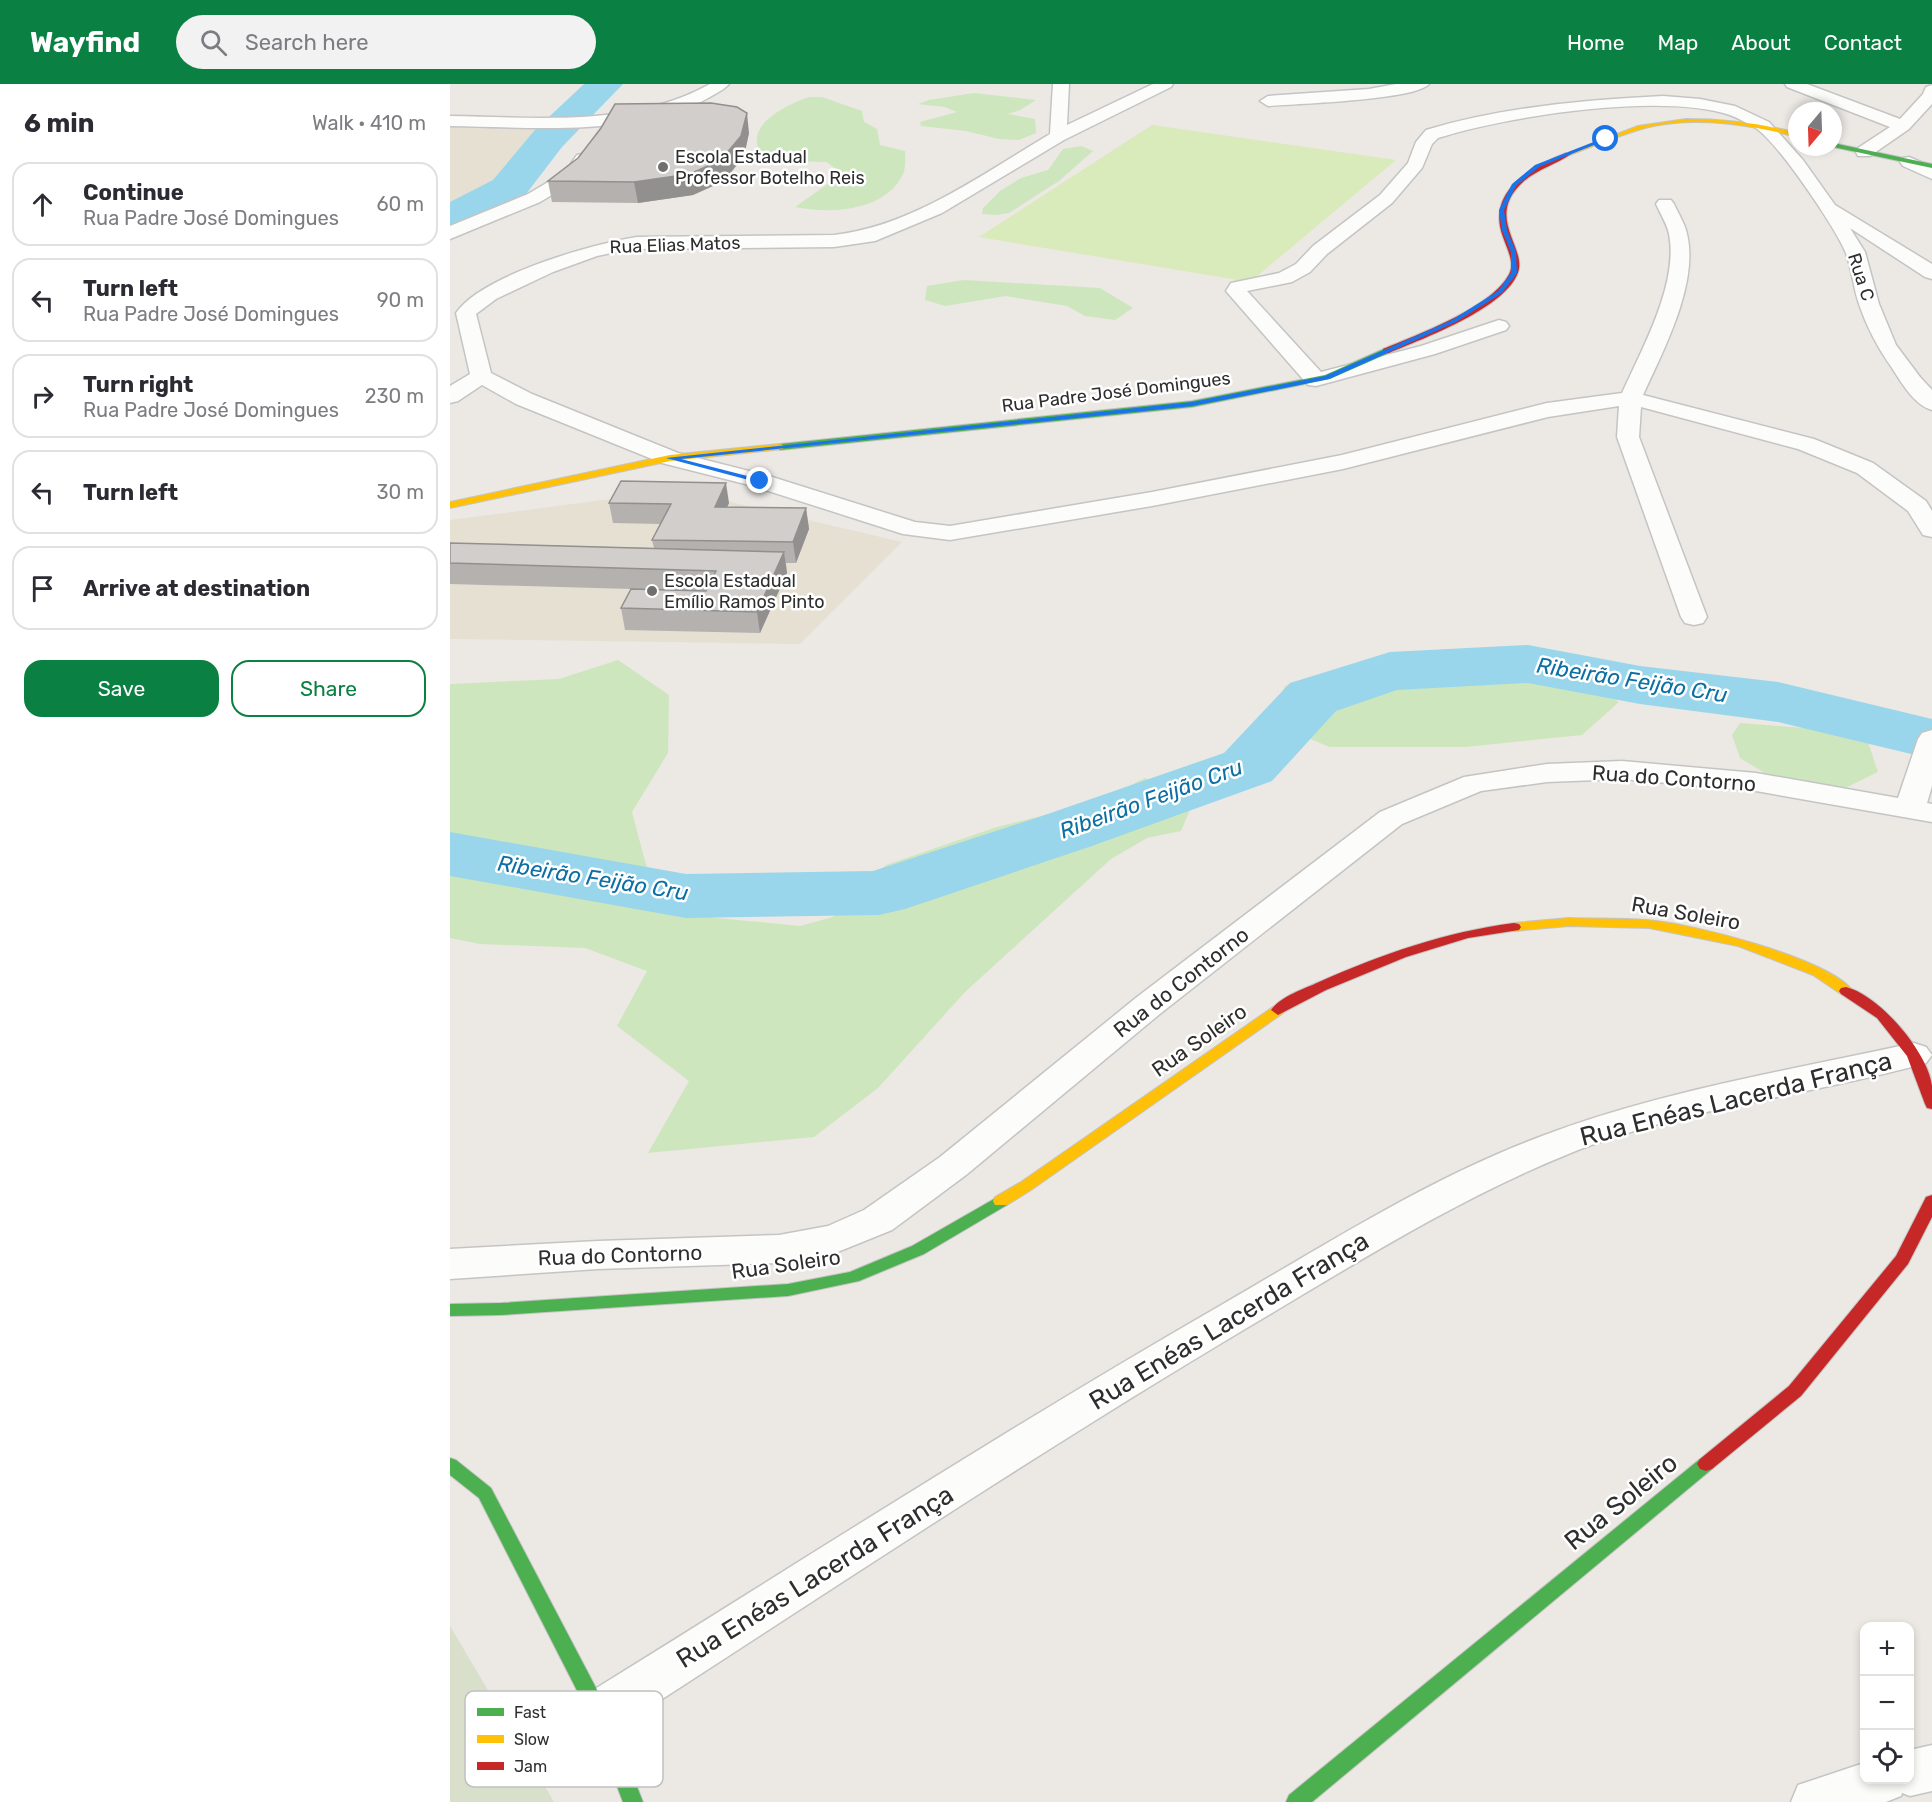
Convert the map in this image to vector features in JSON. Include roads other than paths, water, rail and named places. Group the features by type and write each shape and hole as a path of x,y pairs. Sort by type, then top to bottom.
{"street":[{"path":"450,122 587,121 657,111 693,101 721,84"},
{"path":"1061,84 1058,136 1165,84"},
{"path":"1268,101 1369,94 1421,84"},
{"path":"1793,84 1903,126"},
{"path":"1864,152 1903,126 1931,95 1932,90"},
{"path":"1499,326 1428,350 1322,379 1236,291 1242,285 1285,278 1302,268 1320,250 1386,200 1416,164 1424,142 1432,134 1539,111 1594,104 1663,101 1700,104 1735,111 1763,125"},
{"path":"450,233 534,198 571,176 589,150 587,121"},
{"name":"Rua Padre José Domingues","path":"450,505 670,458 1192,404 1322,379 1454,321 1500,292 1514,273 1513,252 1504,230 1502,210 1514,185 1537,166 1606,139 1652,125 1680,121 1763,125 1788,132"},
{"name":"Rua C","path":"1763,125 1797,164 1827,206 1854,252 1869,304 1886,345 1912,382 1932,403"},
{"name":"Rua Elias Matos","path":"481,376 466,314 476,301 543,268 606,246 638,243 834,241 868,237 936,209 1058,136"},
{"path":"1842,147 1932,166"},
{"path":"1909,162 1932,174"},
{"path":"1665,204 1678,234 1680,268 1665,324 1630,398 1628,437 1694,617"},
{"path":"1827,206 1932,273"},
{"path":"450,396 481,376 524,399 670,458 760,481 912,530 950,533 1152,499 1332,464 1547,410 1630,398 1806,444 1865,468 1917,506 1932,530"},
{"path":"1921,810 1922,773 1932,739"},
{"name":"Rua do Contorno","path":"450,1264 598,1255 778,1249 835,1239 878,1220 953,1166 1149,1005 1391,818 1475,783 1547,773 1622,770 1756,782 1921,810"},
{"name":"Rua Soleiro","path":"450,1310 501,1309 788,1290 853,1277 918,1250 1026,1186 1292,1000 1373,964 1426,945 1485,930 1569,921 1649,924 1741,943 1818,972 1882,1015 1914,1055 1932,1104"},
{"name":"Rua Enéas Lacerda França","path":"634,1691 1126,1380 1431,1202 1554,1145 1609,1126 1692,1104 1914,1055"},
{"name":"Rua Soleiro","path":"1296,1802 1795,1391 1902,1260 1932,1200"},
{"path":"450,1465 485,1493 588,1691"},
{"path":"1914,1772 1932,1768"},
{"path":"1816,1802 1868,1784"},
{"path":"627,1787 633,1802"}],"waterway":[{"name":"Ribeirão Feijão Cru","path":"450,219 508,189 548,139 605,84"},
{"name":"Ribeirão Feijão Cru","path":"450,854 686,896 879,893 1064,832 1248,767 1313,697 1390,671 1528,664 1640,685 1778,702 1932,739"}],"place":[{"name":"Escola Estadual Professor Botelho Reis","path":"663,167"},
{"name":"Escola Estadual Emílio Ramos Pinto","path":"652,591"}]}
